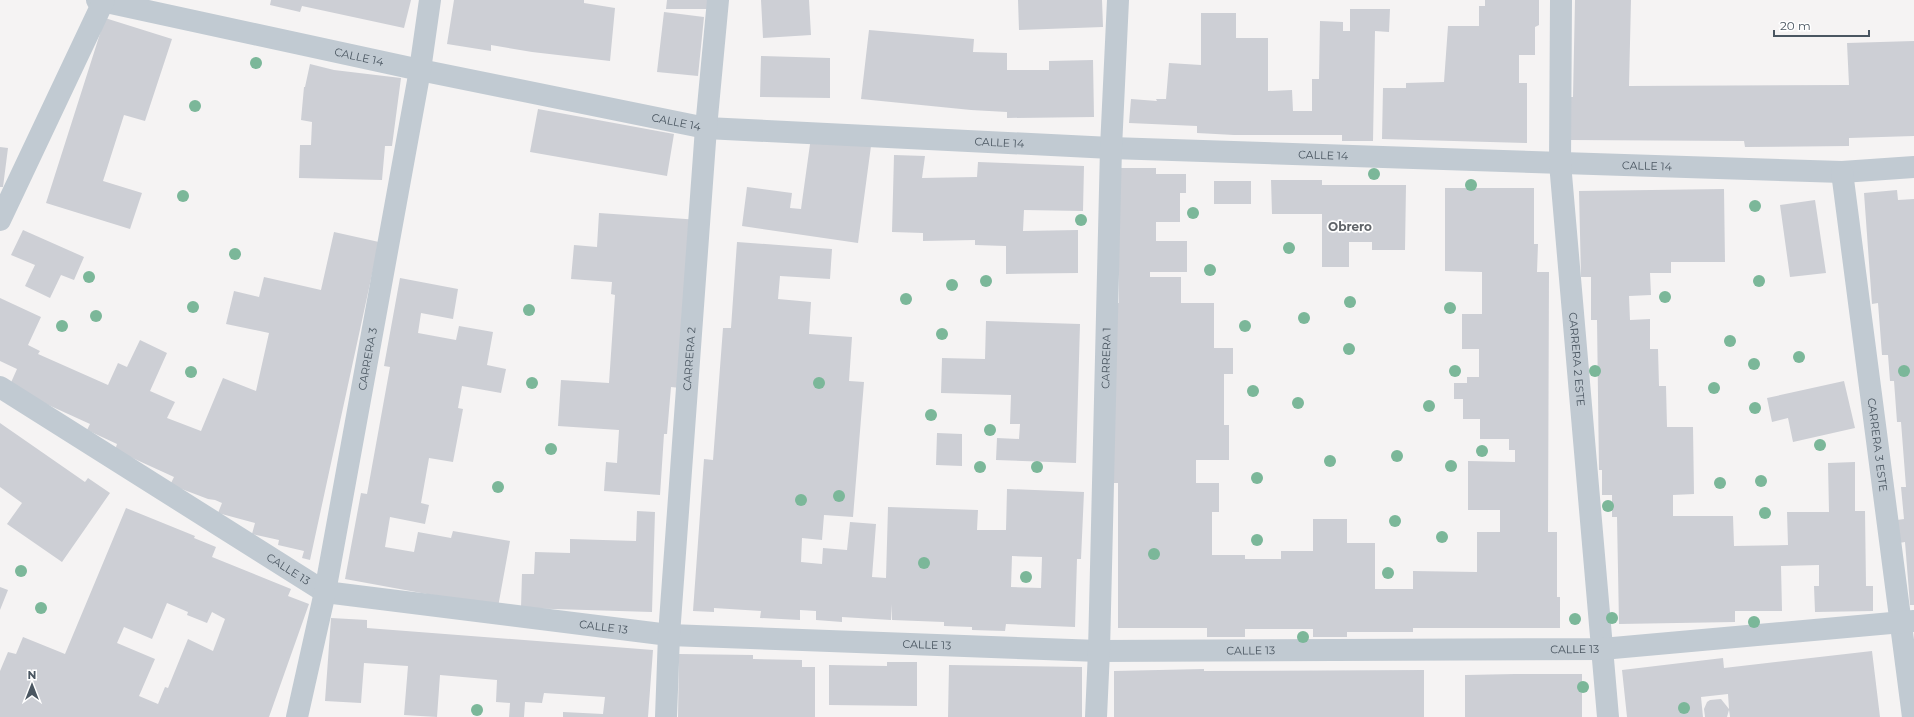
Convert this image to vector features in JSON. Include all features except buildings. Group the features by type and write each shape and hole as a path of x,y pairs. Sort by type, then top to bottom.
{"street":[{"name":"CALLE 14","path":"102,0 420,70 706,128 1110,148 1560,163 1842,172 1914,167"},
{"path":"0,220 102,0"},
{"name":"CARRERA 3","path":"297,717 325,592 420,70 430,0"},
{"name":"CARRERA 2","path":"666,717 669,635 706,128 718,0"},
{"name":"CARRERA 1","path":"1096,717 1099,651 1110,148 1118,0"},
{"name":"CARRERA 2 ESTE","path":"1561,0 1560,163 1608,717"},
{"name":"CARRERA 3 ESTE","path":"1842,172 1907,622 1913,717"},
{"name":"CALLE 13","path":"0,387 325,592 669,635 1099,651 1602,649 1907,622"}],"district":[{"name":"Obrero","path":"1350,226"}]}
